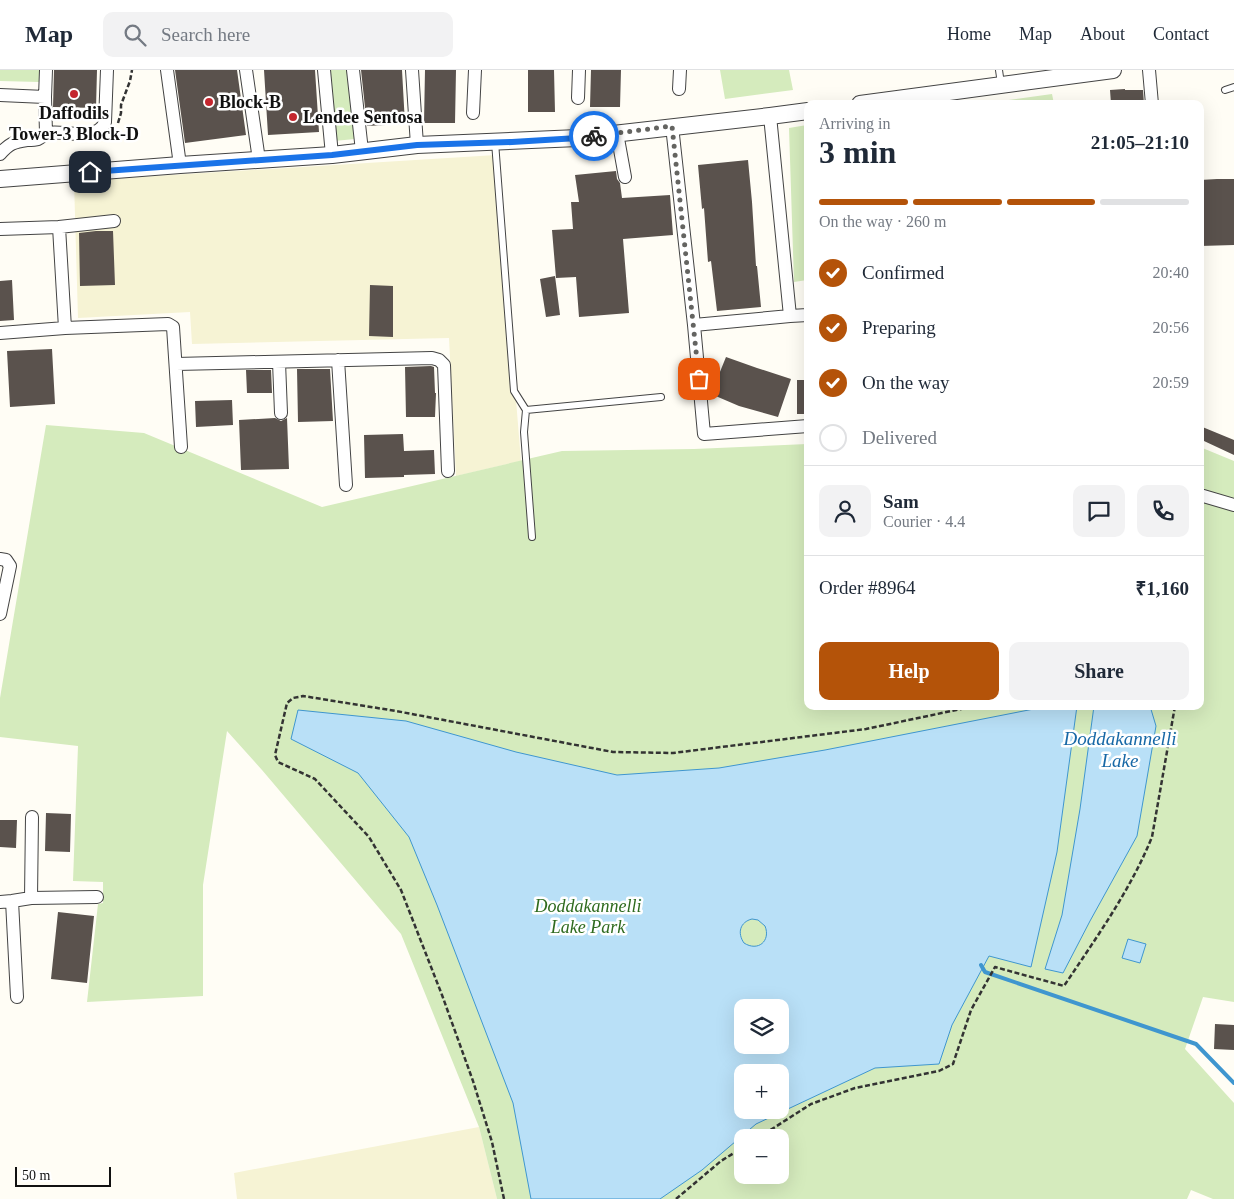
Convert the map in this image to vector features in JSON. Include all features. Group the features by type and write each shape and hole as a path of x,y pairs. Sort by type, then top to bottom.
{"street":[{"path":"46,70 46,133"},
{"path":"0,154 8,145 25,140 37,140 46,133 74,134 99,131 103,128 108,70"},
{"path":"167,70 180,165"},
{"path":"246,70 258,160"},
{"path":"324,70 332,155"},
{"path":"353,70 362,151"},
{"path":"412,70 417,145"},
{"path":"473,113 474,70"},
{"path":"578,98 579,70"},
{"path":"679,89 680,70"},
{"path":"882,100 1000,78 1113,70"},
{"path":"1149,70 1152,100"},
{"path":"0,95 45,97"},
{"path":"0,179 332,155 417,145 578,138 804,112"},
{"path":"770,116 790,316"},
{"path":"672,126 704,434 804,426"},
{"path":"618,133 624,177"},
{"path":"0,229 59,227 114,221"},
{"path":"59,227 65,328"},
{"path":"694,325 804,314"},
{"path":"0,332 168,324 173,327 180,447"},
{"path":"176,364 432,358 439,360 444,366 448,471"},
{"path":"338,360 346,485"},
{"path":"279,362 281,413"},
{"path":"1204,496 1234,506"},
{"path":"0,614 10,566 3,559"},
{"path":"30,898 32,817"},
{"path":"18,997 6,902 30,898 97,897"}],"lane":[{"path":"1225,90 1234,87"},
{"path":"495,142 514,391 526,410 524,432 532,537"},
{"path":"526,410 661,397"}],"path":[{"path":"504,1199 492,1142 473,1081 401,890 369,837 315,779 278,762 275,755 287,703 293,698 303,696 396,711 613,752 673,753 866,729 957,710"},
{"path":"772,1129 811,1104 855,1088 939,1071 952,1064 972,1010 995,967 1064,986 1113,912 1144,857 1152,837 1174,710"},
{"path":"676,1199 734,1153"}],"shaded area":[{"path":"496,155 521,461 456,476 449,338 192,344 190,312 78,318 74,181"},
{"path":"479,1127 497,1199 237,1199 234,1173"}],"green space":[{"path":"0,70 39,70 39,82 0,81"},
{"path":"327,70 347,70 355,139 334,141"},
{"path":"720,70 789,70 793,90 725,99"},
{"path":"1052,94 1053,100 1008,100"},
{"path":"804,126 804,280 794,282 789,128"},
{"name":"Doddakannelli Lake Park","path":"46,425 144,433 322,507 562,451 694,449 804,444 804,710 1204,710 1204,449 1234,461 1234,1002 1203,997 1185,1049 1234,1103 1234,1199 1213,1199 1191,1190 1187,1199 497,1199 479,1127 401,934 227,731 203,885 203,996 87,1002 98,904 103,903 103,882 73,881 78,746 0,737 0,698"}],"water":[{"name":"Doddakannelli Lake","path":"298,710 406,721 516,752 617,775 719,768 825,750 1029,710 1076,710 1057,852 1031,967 989,956 952,1025 939,1064 875,1068 789,1108 789,1064 734,1064 734,1119 767,1119 750,1129 734,1129 734,1143 702,1170 660,1199 531,1199 513,1103 409,837 358,773 291,739","holes":["748,920 758,920 765,926 766,936 762,944 754,946 744,943 740,932 742,925"]},
{"name":"Doddakannelli Lake","path":"1093,710 1151,710 1156,726 1137,836 1063,973 1045,969 1062,915 1080,809"},
{"path":"1128,939 1146,944 1140,963 1122,958"}],"building":[{"name":"Daffodils Tower-3 Block-D","path":"54,70 97,70 96,108 53,107"},
{"name":"Block-B","path":"175,70 237,70 246,135 185,143"},
{"name":"Lendee Sentosa","path":"264,70 315,70 319,132 268,135"},
{"path":"361,70 402,70 405,124 367,126"},
{"path":"425,70 456,70 455,123 424,123"},
{"path":"528,70 554,70 555,112 528,112"},
{"path":"591,70 621,70 620,107 590,107"},
{"path":"1110,90 1143,90 1144,100 1111,100"},
{"path":"748,160 761,307 717,311 711,261 708,262 704,208 702,209 698,165"},
{"path":"616,171 622,198 670,195 673,235 623,239 629,313 579,317 576,277 556,278 552,230 573,229 571,202 579,202 575,175"},
{"path":"1234,179 1234,245 1204,246 1204,180"},
{"path":"113,231 115,285 80,286 79,233"},
{"path":"555,276 560,315 546,317 540,279"},
{"path":"12,280 14,320 0,321 0,281"},
{"path":"370,285 393,286 393,337 369,336"},
{"path":"52,349 55,404 10,407 7,351"},
{"path":"726,357 791,379 778,417 739,406 711,394"},
{"path":"405,367 434,367 435,417 406,417"},
{"path":"297,369 330,369 333,421 298,422"},
{"path":"246,370 271,370 272,393 247,393"},
{"path":"797,380 804,380 804,414 797,414"},
{"path":"232,400 233,425 196,427 195,401"},
{"path":"275,418 281,421 287,418 289,469 241,470 239,420"},
{"path":"1204,428 1234,440 1234,455 1204,441"},
{"path":"403,434 404,451 434,450 435,474 365,478 364,435"},
{"path":"46,813 71,814 70,852 45,851"},
{"path":"0,820 17,820 16,848 0,847"},
{"path":"58,912 94,916 87,983 51,979"},
{"path":"1215,1024 1234,1025 1234,1050 1214,1049"}],"waterway":[{"path":"981,965 985,972 1196,1044 1234,1083"}],"way so far":[{"path":"594,136 672,126 699,379"}],"place":[{"name":"Daffodils Tower-3 Block-D","path":"74,94"},
{"name":"Block-B","path":"209,102"},
{"name":"Lendee Sentosa","path":"293,117"}],"route":[{"path":"90,172 332,155 417,145 512,142 594,136"}]}
